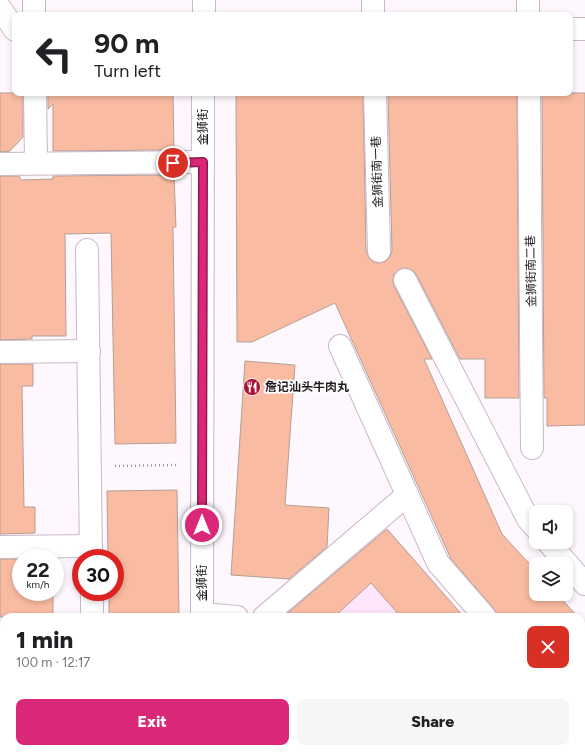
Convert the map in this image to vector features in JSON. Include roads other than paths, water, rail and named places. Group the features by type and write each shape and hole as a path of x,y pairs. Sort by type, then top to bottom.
{"street":[{"path":"34,0 34,12"},
{"path":"204,0 204,12"},
{"path":"373,0 373,12"},
{"path":"528,0 528,12"},
{"path":"0,8 12,26"},
{"path":"573,29 585,29"},
{"path":"35,96 36,163"},
{"name":"金狮街","path":"202,613 204,96"},
{"name":"金狮街南一巷","path":"375,96 379,251"},
{"name":"金狮街南二巷","path":"529,96 532,448"},
{"path":"0,164 203,162"},
{"path":"87,250 91,549"},
{"path":"405,280 529,520"},
{"path":"340,346 438,563 482,613"},
{"path":"0,352 88,351"},
{"path":"269,613 407,495"},
{"path":"0,547 72,551"},
{"path":"554,549 585,584"},
{"path":"92,601 92,613"}],"place":[{"name":"詹记汕头牛肉丸","path":"252,387"}]}
